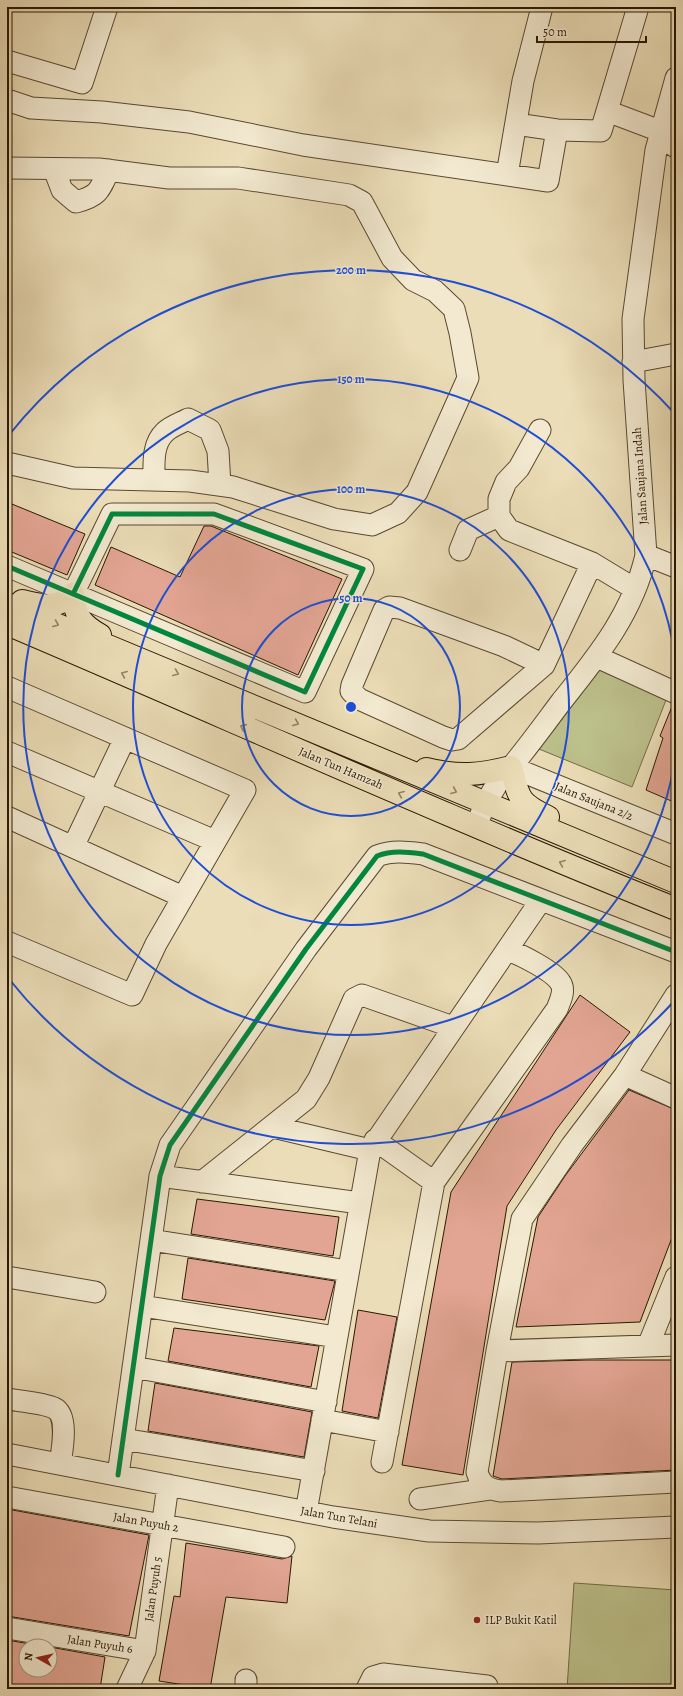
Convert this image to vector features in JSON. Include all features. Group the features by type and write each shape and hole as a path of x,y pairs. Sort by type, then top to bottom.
{"main road":[{"path":"7,597 45,606 58,604 73,594 74,607 78,618 89,629 154,664"},
{"name":"Jalan Tun Hamzah","path":"7,604 322,734 485,804 676,882"},
{"name":"Jalan Tun Hamzah","path":"7,624 586,873 676,909"},
{"path":"322,734 441,773 464,775 484,774 511,767 522,802 530,809 653,873"},
{"path":"586,873 671,912 676,917"}],"street":[{"path":"7,61 82,83 107,7"},
{"path":"507,175 523,81 542,7"},
{"path":"516,124 557,130 601,131 638,7"},
{"name":"Jalan Saujana Indah","path":"476,826 485,804 497,784 597,657 622,618 635,590 646,555 633,362 633,319 676,78"},
{"path":"7,100 31,108 102,112 189,122 303,145 548,181 557,130"},
{"path":"607,111 665,138"},
{"path":"7,168 108,170 169,178 238,178 350,194 362,202 392,258 412,280 435,291 454,309 460,332 468,378 418,492 398,513 372,525 334,519 233,487 190,481 73,478 7,463"},
{"path":"54,169 62,190 76,202 93,197 103,183 108,170"},
{"path":"633,362 676,354"},
{"path":"154,480 153,456 159,442 165,432 188,419 210,430 218,451 220,485"},
{"path":"540,430 519,468 506,482 499,499 499,516 509,530 592,563 635,590"},
{"path":"7,566 73,594 305,692 363,569 214,514 112,514 73,594"},
{"path":"460,550 468,530 499,516"},
{"path":"646,555 676,567"},
{"path":"544,665 504,646 400,608 389,607 384,610 352,685 351,691 359,699 452,740 464,736 544,665 592,563"},
{"path":"597,657 676,693"},
{"path":"7,687 245,790 156,944 132,995 8,946"},
{"path":"73,847 125,738"},
{"path":"7,752 215,841"},
{"name":"Jalan Saujana 2/2","path":"511,767 676,834"},
{"path":"7,817 183,897"},
{"path":"118,1475 160,1176 170,1146 306,949 377,856 386,852 423,854 676,952"},
{"path":"306,1512 360,1203 372,1145 541,900"},
{"path":"382,1462 434,1182 557,1009 561,1000 562,991 560,982 529,959 507,950"},
{"path":"202,1182 273,1127 306,1099 313,1090 354,999 358,996 362,995 453,1028"},
{"path":"490,1490 481,1483 477,1472 497,1351 522,1218 572,1145 626,1075 676,995"},
{"path":"626,1075 676,1098"},
{"path":"273,1127 372,1145 434,1182"},
{"path":"160,1176 360,1203"},
{"path":"151,1240 348,1271"},
{"path":"7,1277 95,1292"},
{"path":"648,1346 676,1277"},
{"path":"142,1306 336,1337"},
{"path":"497,1351 676,1345"},
{"path":"133,1367 324,1411 388,1432"},
{"path":"7,1399 54,1408 60,1413 63,1433 60,1464"},
{"path":"123,1439 314,1471"},
{"name":"Jalan Tun Telani","path":"7,1454 306,1512 400,1528 457,1533 538,1533 676,1527"},
{"path":"420,1498 490,1490 501,1491 676,1482"},
{"name":"Jalan Puyuh 5","path":"127,1689 145,1651 168,1485"},
{"name":"Jalan Puyuh 2","path":"7,1497 284,1547"},
{"name":"Jalan Puyuh 6","path":"7,1628 145,1651"},
{"path":"367,1689 373,1677 383,1674 487,1686"}],"green space":[{"path":"600,670 666,700 632,787 539,749"},
{"path":"574,1583 676,1590 676,1689 567,1689"}],"building":[{"path":"7,502 85,534 67,575 7,550"},
{"path":"204,526 211,526 342,579 298,675 95,585 111,547 180,577"},
{"path":"673,704 676,705 676,803 646,790 663,738 660,736"},
{"path":"580,995 630,1032 556,1130 507,1206 463,1475 402,1465 451,1192"},
{"path":"629,1090 676,1110 676,1227 640,1322 516,1327 538,1217 565,1176"},
{"path":"197,1199 339,1217 333,1256 191,1234"},
{"path":"188,1258 335,1281 325,1320 182,1299"},
{"path":"358,1310 397,1317 378,1418 342,1411"},
{"path":"174,1328 319,1346 311,1387 168,1361"},
{"path":"676,1360 676,1470 502,1479 493,1476 512,1362"},
{"path":"155,1383 312,1412 304,1457 148,1431"},
{"path":"7,1509 149,1535 129,1636 7,1616"},
{"path":"186,1543 282,1559 292,1556 287,1603 226,1597 210,1689 159,1681 174,1596 180,1597"},
{"path":"7,1640 18,1642 18,1678 58,1678 58,1648 105,1657 100,1689 7,1689"}],"cycle path":[{"path":"7,566 305,692 363,569 214,514 112,514 73,594"},
{"path":"118,1475 160,1176 170,1145 306,949 377,856 394,852 423,854 676,952"}],"place":[{"name":"ILP Bukit Katil","path":"477,1620"}]}
